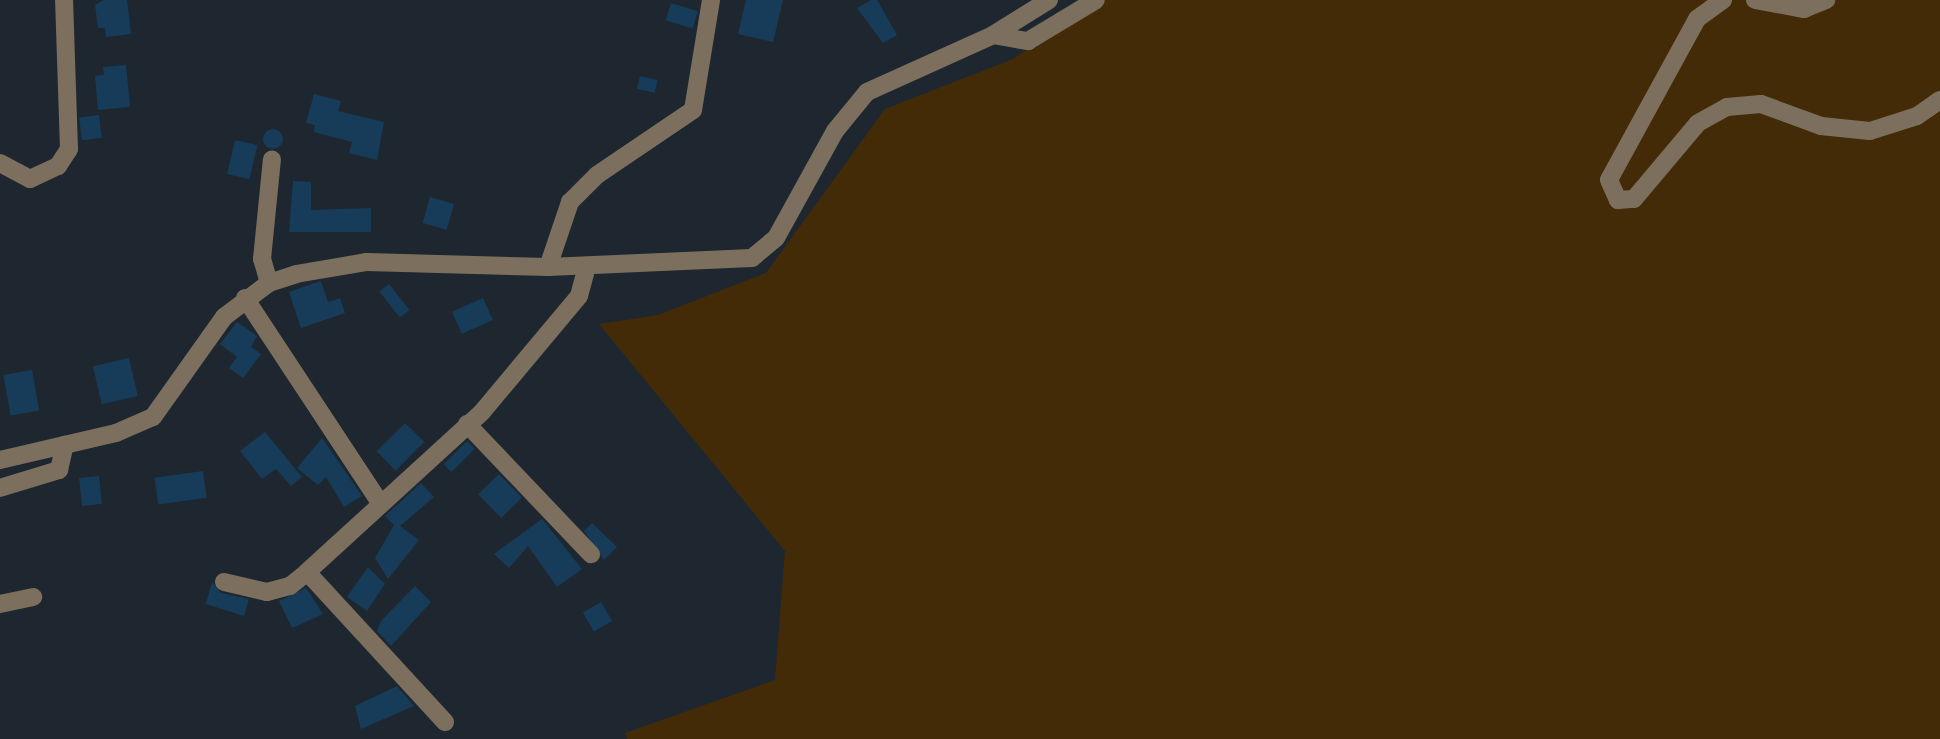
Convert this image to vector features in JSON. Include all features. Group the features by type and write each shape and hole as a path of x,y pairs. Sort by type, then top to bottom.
{"street":[{"path":"0,163 30,179 58,166 69,149 64,0"},
{"path":"548,268 570,202 597,175 693,110 710,0"},
{"path":"0,460 65,445 153,418 245,298 269,283 367,262 548,268 752,258 776,238 835,131 867,92 993,35 1049,0"},
{"path":"993,35 1028,41 1096,0"},
{"path":"1723,0 1697,19 1609,180 1618,200 1634,200 1698,123 1727,107 1761,104 1821,126 1870,131 1917,116 1940,100"},
{"path":"1755,0 1804,9 1826,0"},
{"path":"269,283 262,259 272,159"},
{"path":"224,583 267,592 290,586 307,572 379,500 467,424 579,296 587,266"},
{"path":"245,298 379,500"},
{"path":"467,424 591,554"},
{"path":"0,488 59,470 65,445"},
{"path":"307,572 445,722"},
{"path":"0,604 33,597"}],"shaded area":[{"path":"1099,0 1940,0 1940,739 627,739 625,733 775,680 785,551 599,324 658,315 766,273 885,109 1013,59"}],"building":[{"path":"104,0 127,0 131,34 106,37 105,28 98,28 95,5"},
{"path":"746,0 783,0 773,42 738,34"},
{"path":"871,0 877,0 897,35 883,43 857,8"},
{"path":"671,3 698,11 693,28 666,20"},
{"path":"126,65 130,107 98,110 95,76 104,75 103,67"},
{"path":"640,76 658,80 655,93 637,89"},
{"path":"314,94 341,101 338,111 384,122 377,160 349,153 352,142 314,132 315,125 306,123"},
{"path":"99,115 102,138 82,140 79,117"},
{"path":"269,129 277,129 283,139 277,149 269,149 263,143 263,135"},
{"path":"235,140 257,145 250,179 227,174"},
{"path":"293,181 311,182 311,210 371,208 371,232 289,232"},
{"path":"430,197 454,204 447,230 423,223"},
{"path":"321,281 328,302 340,298 345,313 301,328 289,292"},
{"path":"389,284 409,310 400,317 380,291"},
{"path":"483,298 493,320 462,334 452,312"},
{"path":"237,322 257,336 251,347 261,354 243,378 229,368 237,357 220,344"},
{"path":"129,358 138,396 102,404 93,366"},
{"path":"32,370 39,410 11,415 3,375"},
{"path":"405,423 424,442 396,470 377,451"},
{"path":"265,432 302,477 291,486 276,469 262,479 240,451"},
{"path":"322,438 362,496 344,507 326,477 318,485 297,468"},
{"path":"467,441 475,449 451,472 444,464"},
{"path":"203,471 207,498 158,505 154,478"},
{"path":"499,474 522,498 501,518 478,494"},
{"path":"99,476 102,504 82,506 79,478"},
{"path":"421,483 434,497 400,526 419,540 388,579 375,558 394,525 385,516"},
{"path":"542,519 582,569 557,587 528,546 509,568 494,554"},
{"path":"592,523 617,547 604,560 584,531"},
{"path":"368,567 385,584 367,611 347,597"},
{"path":"212,582 221,593 249,599 244,616 206,604"},
{"path":"415,586 431,602 391,646 377,631 381,621"},
{"path":"306,588 323,614 292,628 279,601"},
{"path":"601,602 612,621 594,632 583,612"},
{"path":"397,686 414,706 361,729 355,706"}]}
